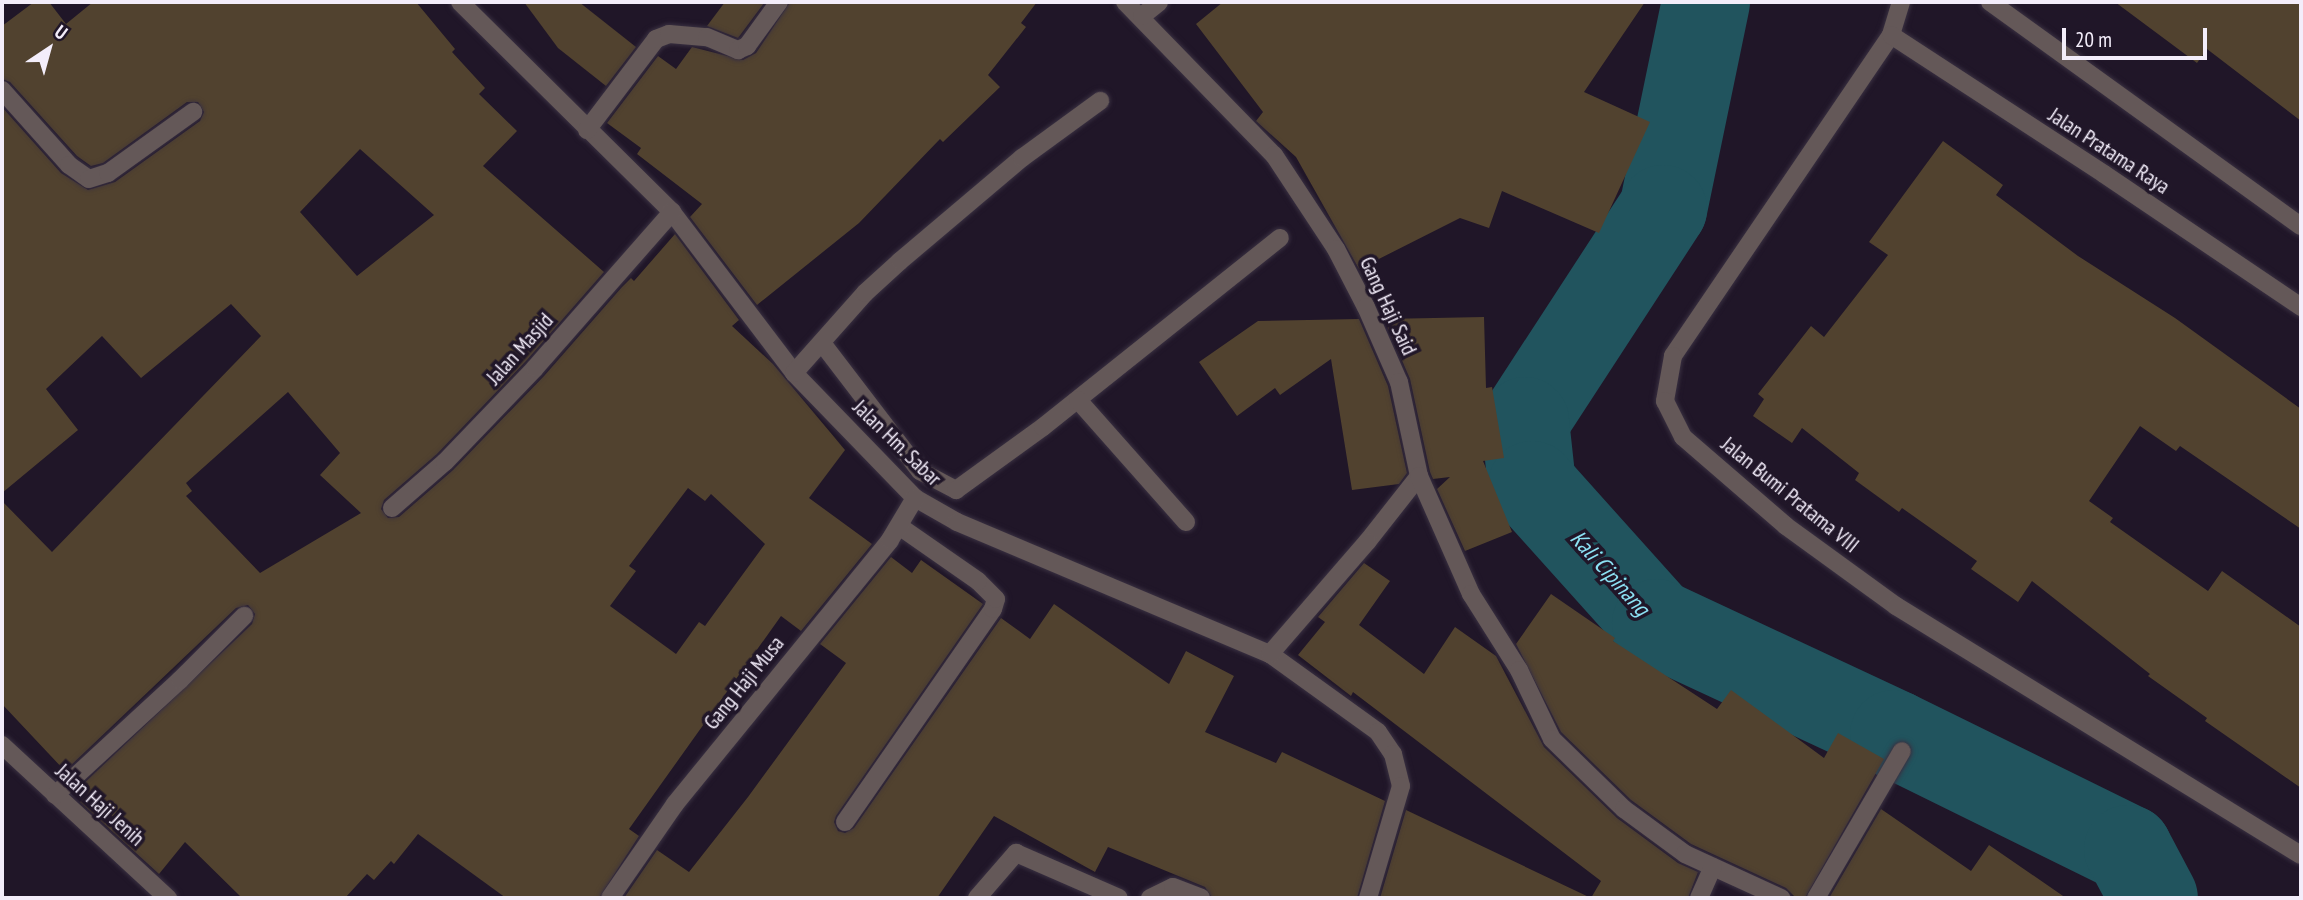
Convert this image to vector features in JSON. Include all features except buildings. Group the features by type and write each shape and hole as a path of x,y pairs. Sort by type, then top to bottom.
{"street":[{"name":"Jalan Hm. Sabar","path":"460,2 672,212 794,373 915,498 957,522 1270,654 1378,732 1396,762 1401,786 1368,898"},
{"path":"587,130 656,38 669,34 707,37 738,50 747,46 779,2"},
{"name":"Gang Haji Said","path":"1125,2 1142,16 1273,155 1336,249 1366,307 1399,382 1419,476 1471,594 1520,670 1552,739 1624,809 1685,853 1782,898"},
{"path":"1142,16 1159,2"},
{"name":"Jalan Bumi Pratama VIII","path":"1901,2 1891,35 1673,356 1665,401 1683,437 1786,526 1896,606 2301,855"},
{"path":"1990,2 2301,226"},
{"name":"Jalan Pratama Raya","path":"1891,35 2301,307"},
{"path":"2,90 69,165 85,178 94,179 192,112"},
{"path":"794,373 864,293 900,261 1023,158 1100,101"},
{"name":"Jalan Masjid","path":"392,508 445,462 536,368 672,212"},
{"path":"822,343 920,471 956,490 1078,400 1280,238"},
{"path":"1078,400 1186,522"},
{"path":"1270,654 1367,542 1419,476"},
{"name":"Gang Haji Musa","path":"610,898 674,804 899,526 915,498"},
{"path":"845,822 993,609 996,599 978,581 899,526"},
{"path":"55,795 180,680 244,616"},
{"name":"Jalan Haji Jenih","path":"2,745 168,898"},
{"path":"1816,898 1902,751"},
{"path":"977,898 1016,853 1119,898"},
{"path":"1699,898 1713,867"},
{"path":"1150,898 1173,887 1201,898"}],"waterway":[{"name":"Kali Cipinang","path":"1706,2 1663,209 1525,421 1532,485 1656,623 1894,734 2128,849 2154,898"}]}
